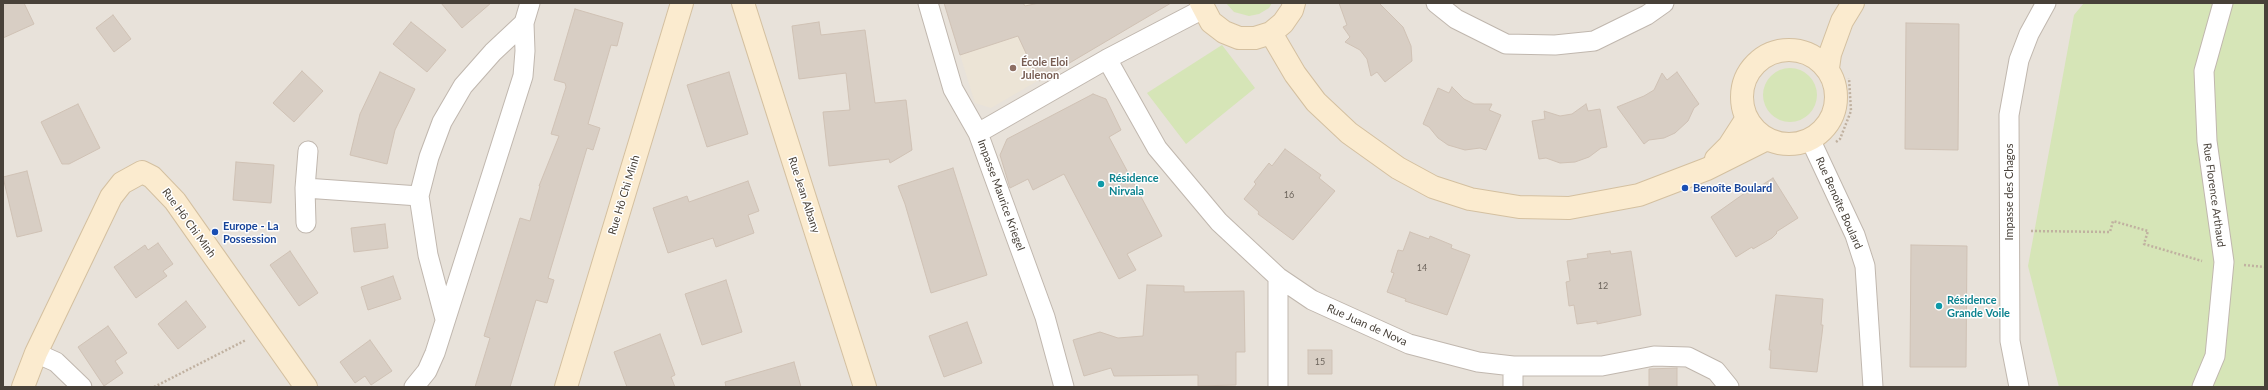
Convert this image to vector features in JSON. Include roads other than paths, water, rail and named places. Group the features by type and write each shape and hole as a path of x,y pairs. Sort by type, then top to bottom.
{"main road":[{"name":"Rue Hô Chi Minh","path":"566,387 682,3"},
{"name":"Rue Jean Albany","path":"744,3 864,387"},
{"path":"1202,6 1211,22 1224,32 1239,38 1255,38 1271,33 1283,23 1292,10 1294,3"},
{"path":"1807,52 1820,44 1847,12"},
{"path":"1837,70 1807,52 1780,50 1767,55 1755,64 1747,76 1743,90 1743,104 1747,118 1754,128 1768,139 1778,143 1795,144 1814,148 1835,108 1837,94 1834,80 1837,70 1830,54 1847,12"},
{"path":"1271,33 1295,74 1316,102 1349,133 1398,168 1433,187 1455,194 1519,207 1569,208 1639,195 1706,169 1768,139"},
{"path":"1706,169 1729,146 1747,118"},
{"name":"Rue Hô Chi Minh","path":"23,387 36,353 111,196 122,183 142,172 152,176 175,201 306,387"}],"street":[{"path":"414,387 427,371 446,319 523,76 525,51 524,23 530,3"},
{"path":"928,3 953,89 978,133"},
{"path":"1436,3 1456,19 1506,44 1555,45 1594,41 1647,15 1664,3"},
{"name":"Impasse des Chagos","path":"2019,387 2010,341 2009,115 2019,60 2029,34 2046,3"},
{"name":"Rue Florence Arthaud","path":"2202,387 2215,356 2224,267 2207,141 2204,71 2223,3"},
{"name":"Impasse Maurice Kriegel","path":"1064,387 1045,317 978,133 1202,6"},
{"path":"446,319 428,255 419,196 429,157 442,122 463,86 493,52 524,23"},
{"name":"Rue Juan de Nova","path":"1107,59 1157,148 1219,222 1278,277 1312,300 1409,344 1478,362 1513,366 1602,366 1654,356 1688,357 1716,372 1729,387"},
{"name":"Rue Benoîte Boulard","path":"1814,148 1855,235 1864,266 1873,387"},
{"path":"306,224 305,188 308,151"},
{"path":"305,188 419,196"},
{"path":"1278,277 1278,387"},
{"path":"36,353 56,362 82,387"},
{"path":"1513,366 1513,387"}],"place":[{"name":"École Eloi Julenon","path":"1013,68"},
{"name":"Résidence Nirvala","path":"1101,184"},
{"name":"Benoîte Boulard","path":"1685,188"},
{"name":"Europe - La Possession","path":"215,232"},
{"name":"Résidence Grande Voile","path":"1939,306"}]}
